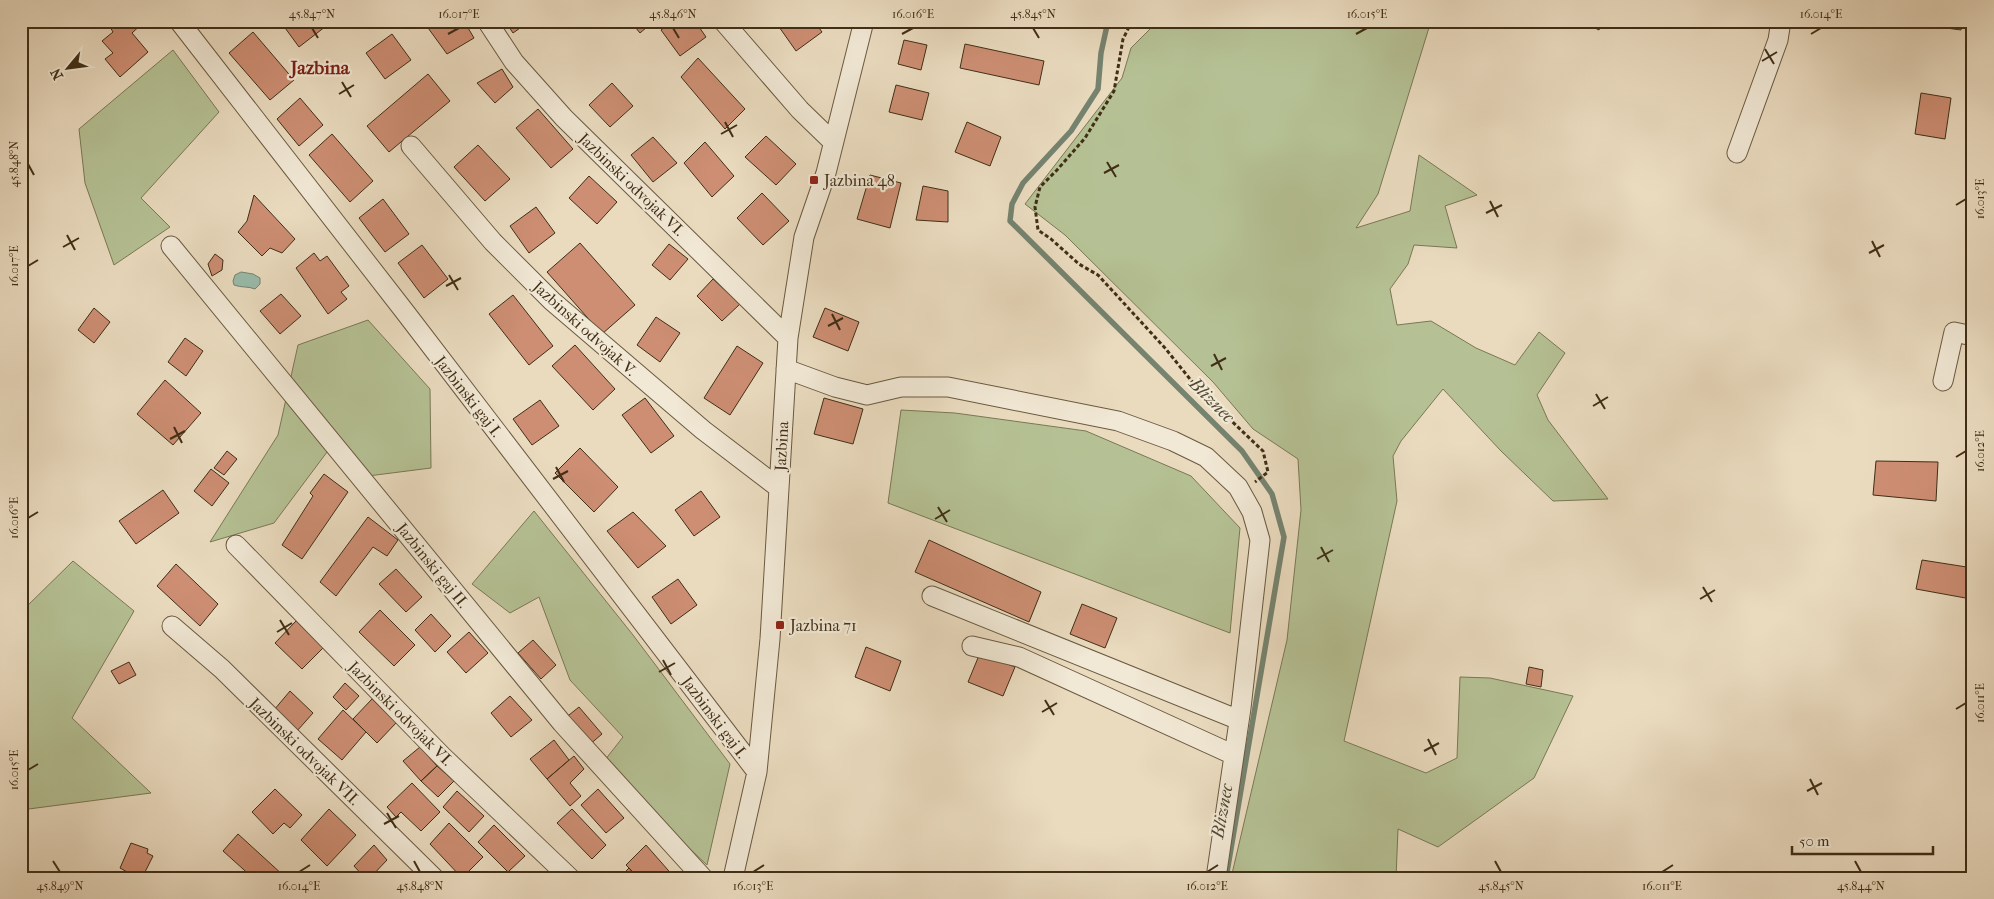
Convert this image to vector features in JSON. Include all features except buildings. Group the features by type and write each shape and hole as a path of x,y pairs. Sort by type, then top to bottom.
{"street":[{"name":"Jazbinski gaj I.","path":"179,21 405,312 757,772"},
{"name":"Jazbinski odvojak VI.","path":"487,21 514,62 564,118 788,338"},
{"path":"723,21 800,110 833,142"},
{"path":"1736,153 1778,40 1782,21"},
{"name":"Jazbina","path":"733,878 757,772 770,639 788,338 804,237 826,173 860,24"},
{"name":"Jazbinski odvojak V.","path":"411,146 492,242 552,301 703,430 779,488"},
{"name":"Jazbinski gaj II.","path":"171,246 562,723 703,878"},
{"path":"1943,381 1954,332 1973,336"},
{"path":"786,369 835,388 867,395 902,387 948,387 1118,421 1173,441 1206,457 1238,487 1252,512 1260,540 1239,720 1216,878"},
{"name":"Jazbinski odvojak VI.","path":"236,545 442,756 570,878"},
{"path":"932,596 1239,720"},
{"name":"Jazbinski odvojak VII.","path":"172,626 222,669 434,878"},
{"path":"972,646 1019,657 1234,755"}],"path":[{"path":"1132,21 1123,39 1114,91 1084,138 1058,170 1040,187 1035,207 1038,230 1080,264 1098,275 1165,348 1198,389 1263,451 1268,472 1254,483"}],"shaded area":[{"path":"1158,21 1431,21 1378,194 1356,228 1410,211 1419,155 1477,195 1445,206 1457,248 1414,245 1408,264 1390,289 1397,325 1431,321 1476,348 1515,365 1539,332 1565,353 1537,395 1548,420 1608,499 1553,501 1501,451 1443,389 1401,441 1393,456 1397,501 1344,741 1426,773 1457,758 1460,677 1490,678 1573,696 1534,778 1438,847 1398,829 1396,878 1365,878 1353,874 1351,878 1231,878 1287,640 1301,510 1298,459 1253,429 1213,382 1065,235 1025,204 1122,78 1131,48"},
{"path":"173,50 219,112 141,198 170,227 114,265 85,183 79,129"},
{"path":"241,272 253,274 260,278 260,284 255,289 234,285 235,275"},
{"path":"368,320 430,389 431,468 368,476 339,436 274,523 210,542 278,435 298,345"},
{"path":"901,410 955,413 1086,431 1191,476 1240,528 1230,633 888,503"},
{"path":"534,511 633,635 730,764 707,865 601,765 623,737 570,680 539,597 510,613 472,584"},
{"path":"73,561 134,611 72,718 151,793 21,810 21,612"}],"waterway":[{"name":"Bliznec","path":"1108,21 1101,53 1098,89 1071,131 1023,183 1012,204 1010,221 1242,451 1272,494 1284,537 1226,878"}],"place":[{"name":"Jazbina 48","path":"814,180"},
{"name":"Jazbina 71","path":"780,625"}],"district":[{"name":"Jazbina","path":"320,67"}]}
